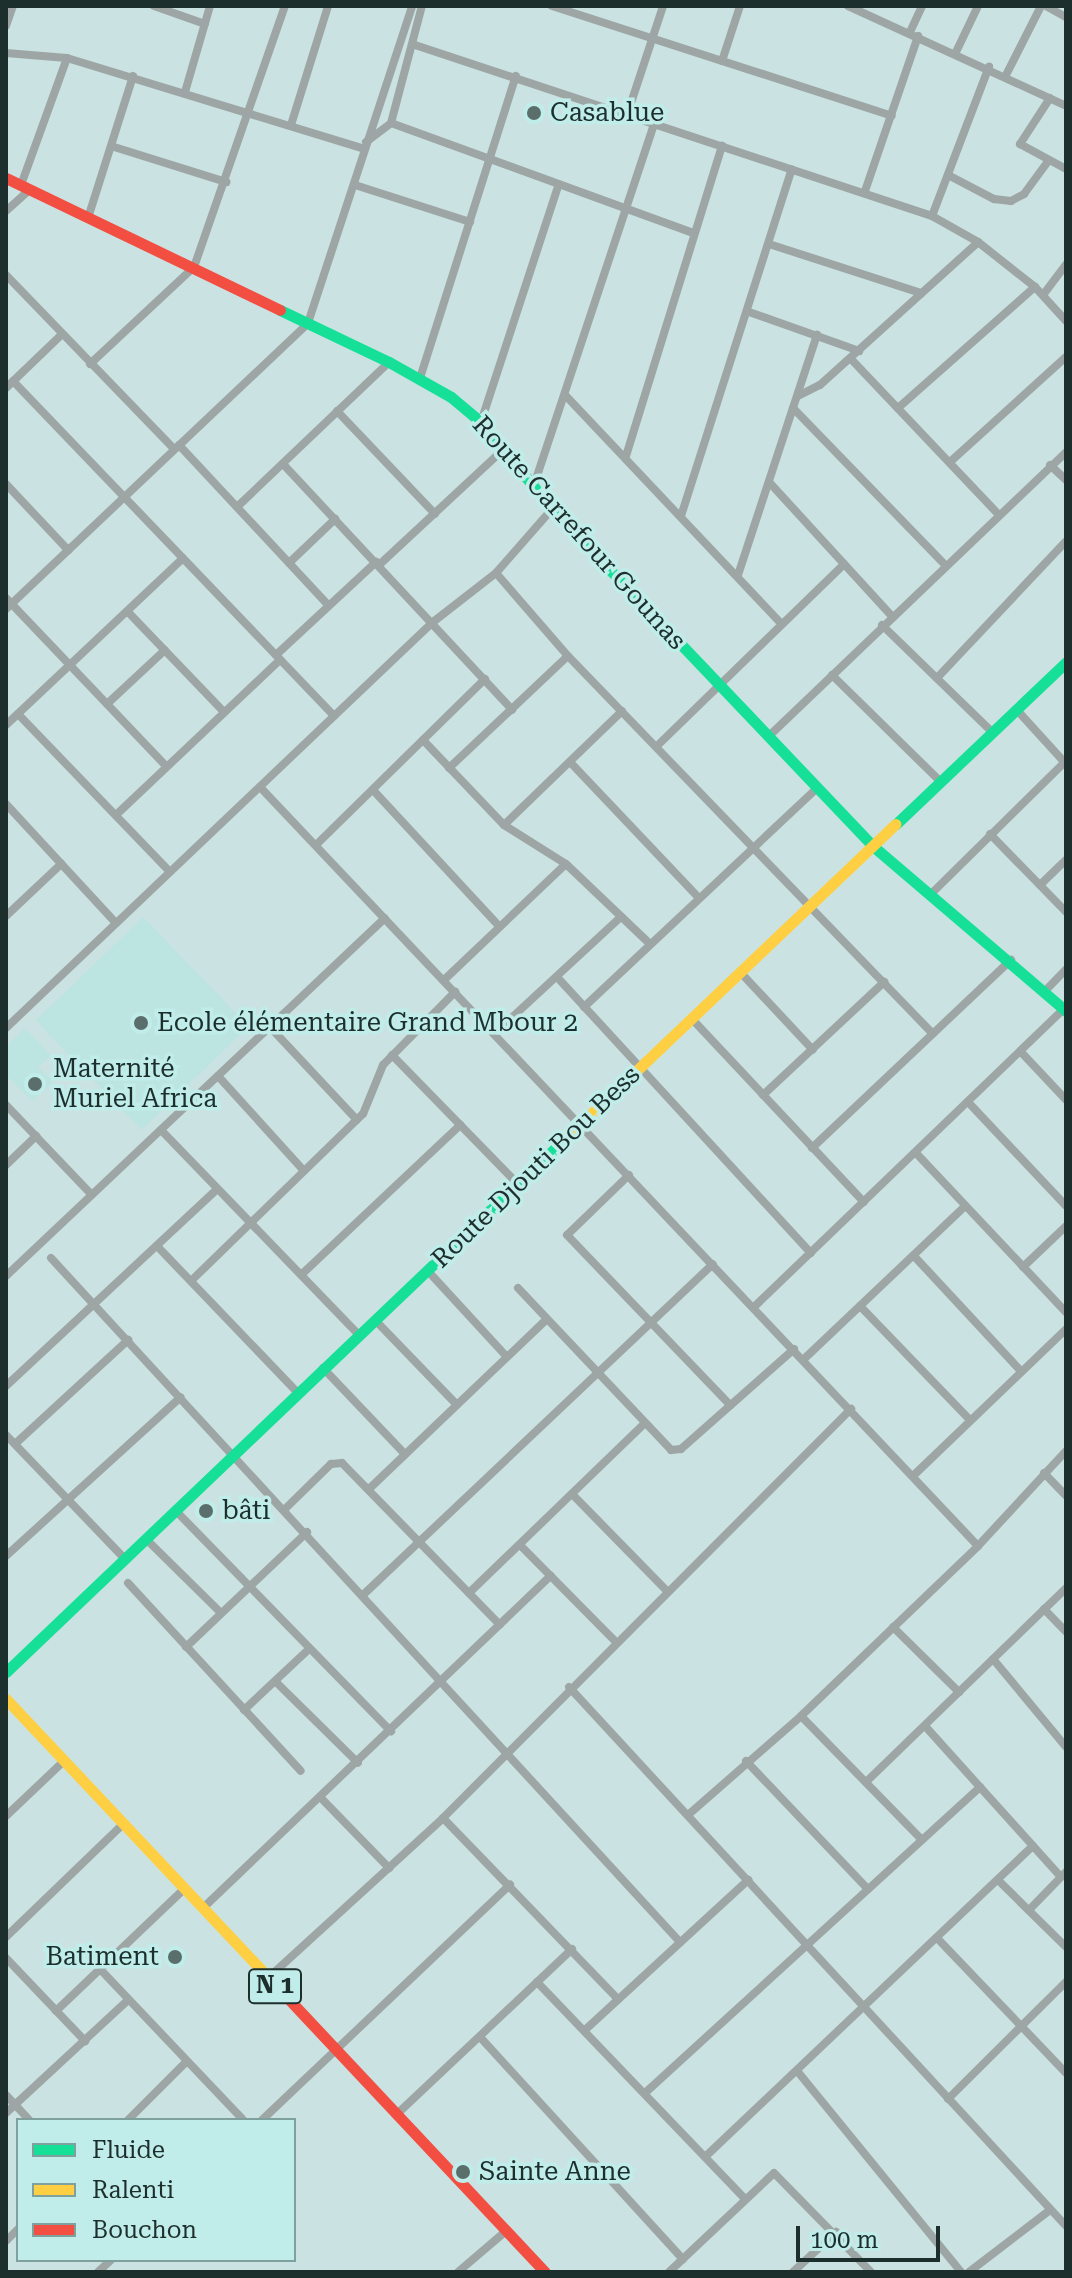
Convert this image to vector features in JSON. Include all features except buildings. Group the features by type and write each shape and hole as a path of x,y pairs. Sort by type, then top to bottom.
{"main road":[{"name":"Route Carrefour Gounas","path":"6,178 389,362 420,378 481,422 552,509 874,847 1011,960 1065,1010"},
{"name":"Route Djouti Bou Bess","path":"6,1672 1066,662"},
{"name":"N 1","path":"6,1699 545,2272"}],"street":[{"path":"6,26 13,6"},
{"path":"154,6 176,9 205,24"},
{"path":"185,92 210,6"},
{"path":"90,364 194,267 285,6"},
{"path":"291,125 328,6"},
{"path":"166,766 8,604 308,323 412,6"},
{"path":"365,146 391,123 415,45 422,6"},
{"path":"552,6 892,116"},
{"path":"628,112 663,6"},
{"path":"722,61 740,6"},
{"path":"848,6 860,8 989,67 1066,106"},
{"path":"865,191 892,116 922,6"},
{"path":"956,52 978,6"},
{"path":"1006,75 1043,6 1066,17"},
{"path":"415,45 628,112 932,216 978,242 1035,287 1066,321"},
{"path":"6,53 67,58 365,146"},
{"path":"6,211 25,188 67,58"},
{"path":"932,216 989,67"},
{"path":"88,218 133,76"},
{"path":"388,76 404,80"},
{"path":"420,378 516,76"},
{"path":"1050,98 1020,144 1066,169"},
{"path":"534,485 655,121"},
{"path":"391,123 694,233"},
{"path":"626,456 722,145"},
{"path":"111,146 226,182"},
{"path":"948,175 994,199 1011,201 1024,194 1049,160"},
{"path":"681,516 749,312 792,169"},
{"path":"481,422 559,184"},
{"path":"355,185 470,222"},
{"path":"798,396 813,391 851,359 978,242"},
{"path":"769,244 921,293"},
{"path":"1043,295 1066,264"},
{"path":"8,281 237,507 328,605"},
{"path":"898,408 1035,287"},
{"path":"749,312 859,351"},
{"path":"61,335 9,385 125,496 334,716"},
{"path":"738,575 817,335"},
{"path":"950,462 1066,357"},
{"path":"851,359 999,515"},
{"path":"237,507 389,362"},
{"path":"566,396 781,623"},
{"path":"793,408 945,565"},
{"path":"337,411 435,514"},
{"path":"116,815 224,712 328,605 435,514 504,449"},
{"path":"769,736 1066,452"},
{"path":"283,464 512,710"},
{"path":"1050,465 1066,480"},
{"path":"769,482 892,616"},
{"path":"6,484 68,550"},
{"path":"6,1028 433,622 496,573 552,509"},
{"path":"289,563 335,519"},
{"path":"937,678 1066,541"},
{"path":"6,725 183,558"},
{"path":"657,746 844,564"},
{"path":"496,573 568,656 933,1034"},
{"path":"128,612 224,712"},
{"path":"882,625 992,732"},
{"path":"107,704 165,650"},
{"path":"449,768 568,656"},
{"path":"832,675 941,782"},
{"path":"316,845 485,679"},
{"path":"931,894 1065,764 1016,709"},
{"path":"504,825 622,711"},
{"path":"18,714 170,872"},
{"path":"423,740 504,825 566,864 650,944"},
{"path":"570,762 699,898"},
{"path":"260,787 978,1546"},
{"path":"584,1007 817,788"},
{"path":"373,790 499,926"},
{"path":"8,809 116,923"},
{"path":"990,834 1066,912"},
{"path":"1040,885 1066,860"},
{"path":"6,916 61,864"},
{"path":"444,980 566,864"},
{"path":"494,1034 621,917"},
{"path":"6,1276 385,918"},
{"path":"812,1148 1011,960"},
{"path":"1045,991 1066,969"},
{"path":"741,973 813,1050"},
{"path":"557,977 811,1253"},
{"path":"763,1095 884,982"},
{"path":"191,1281 357,1120 392,1055 455,992"},
{"path":"754,1307 1065,1010"},
{"path":"692,1019 864,1202"},
{"path":"270,1027 357,1120"},
{"path":"1021,1052 1066,1100"},
{"path":"392,1055 518,1184"},
{"path":"218,1076 304,1171"},
{"path":"968,1102 1066,1206"},
{"path":"6,1105 92,1195"},
{"path":"301,1275 460,1125"},
{"path":"161,1130 359,1335"},
{"path":"6,1165 36,1136"},
{"path":"916,1153 1066,1312"},
{"path":"629,1175 567,1235 730,1405"},
{"path":"6,1386 216,1190"},
{"path":"804,1359 965,1206"},
{"path":"1023,1267 1066,1226"},
{"path":"157,1246 298,1393"},
{"path":"914,1256 1021,1371"},
{"path":"51,1258 286,1508 504,1756 680,1942"},
{"path":"364,1594 713,1264"},
{"path":"427,1270 507,1357"},
{"path":"518,1288 644,1424 677,1451 794,1349"},
{"path":"860,1306 970,1420"},
{"path":"375,1320 457,1405"},
{"path":"369,1489 546,1320"},
{"path":"914,1475 1066,1329"},
{"path":"15,1444 128,1340"},
{"path":"323,1368 405,1454"},
{"path":"6,1556 181,1397"},
{"path":"268,1978 443,1818 569,1687 851,1409"},
{"path":"469,1593 644,1424"},
{"path":"6,1435 125,1559"},
{"path":"688,1815 801,1716 978,1546 1066,1451"},
{"path":"286,1508 336,1461 369,1489 500,1625"},
{"path":"1044,1473 1066,1496"},
{"path":"572,1494 666,1590"},
{"path":"176,1511 391,1731"},
{"path":"186,1647 307,1532"},
{"path":"146,1539 221,1613"},
{"path":"520,1545 615,1641"},
{"path":"203,1908 551,1576"},
{"path":"128,1583 301,1771"},
{"path":"866,1782 1066,1588"},
{"path":"1044,1609 1066,1632"},
{"path":"893,1627 959,1692"},
{"path":"244,1710 309,1649"},
{"path":"993,1659 1066,1747"},
{"path":"276,1682 358,1763"},
{"path":"569,1687 810,1944 1066,2226"},
{"path":"801,1716 922,1840"},
{"path":"925,1726 1033,1846 1064,1874 1029,1910"},
{"path":"6,1816 64,1761"},
{"path":"746,1761 868,1889"},
{"path":"645,2093 980,1787"},
{"path":"321,1798 389,1868"},
{"path":"443,1818 618,1999"},
{"path":"6,1937 123,1824"},
{"path":"705,2157 1033,1846"},
{"path":"585,2030 748,1880"},
{"path":"999,1881 1066,1947"},
{"path":"264,2118 510,1885"},
{"path":"56,2011 185,1888"},
{"path":"937,1938 1066,2073"},
{"path":"396,2115 572,1949"},
{"path":"6,1958 85,2041"},
{"path":"99,1968 241,2118"},
{"path":"537,1982 745,2199"},
{"path":"948,2099 1066,1982"},
{"path":"6,2113 128,2000"},
{"path":"480,2037 683,2259"},
{"path":"130,2118 187,2061"},
{"path":"798,2072 961,2272"},
{"path":"6,2095 27,2118"},
{"path":"669,2272 774,2173 836,2232 871,2272"},
{"path":"969,2272 1053,2213 1066,2209"},
{"path":"458,2272 506,2231"},
{"path":"793,2272 836,2232"}],"shaded area":[{"name":"Ecole élémentaire Grand Mbour 2","path":"143,917 249,1026 141,1130 36,1021"},
{"path":"25,1028 51,1055 38,1067 53,1082 32,1101 6,1075 6,1047"}],"traffic: fast":[{"path":"280,310 389,362 451,397 481,422 552,509 874,847 1066,1011"},
{"path":"896,824 1066,662"},
{"path":"6,1672 571,1133"}],"traffic: slow":[{"path":"571,1133 896,824"},
{"path":"6,1699 267,1976"}],"traffic: jam":[{"path":"6,178 280,310"},
{"path":"267,1976 545,2272"}],"place":[{"name":"Casablue","path":"534,113"},
{"name":"Ecole élémentaire Grand Mbour 2","path":"141,1023"},
{"name":"Maternité Muriel Africa","path":"35,1084"},
{"name":"bâti","path":"206,1511"},
{"name":"Batiment","path":"175,1957"},
{"name":"Sainte Anne","path":"463,2172"}]}
